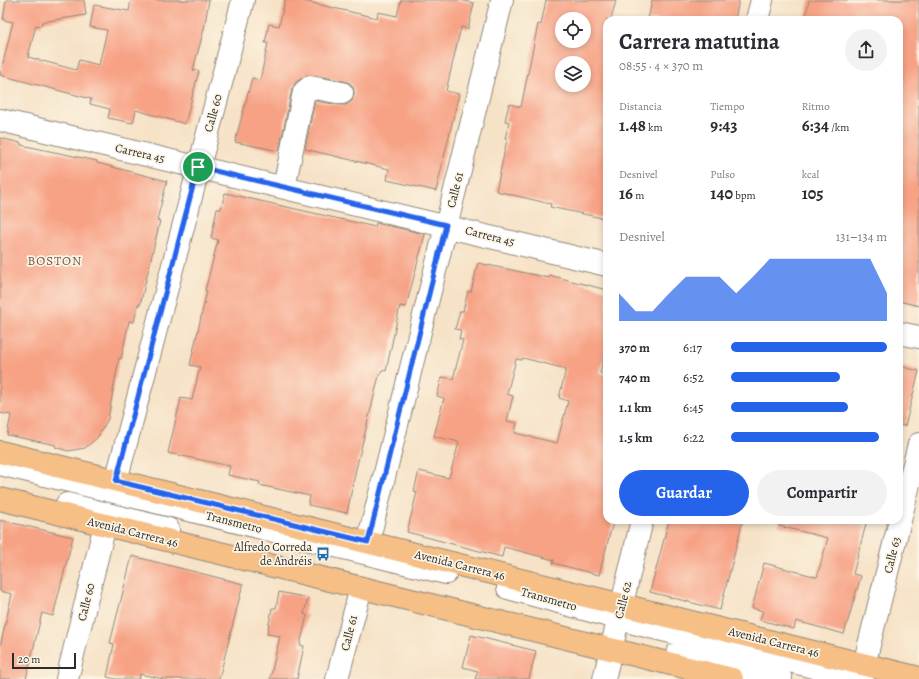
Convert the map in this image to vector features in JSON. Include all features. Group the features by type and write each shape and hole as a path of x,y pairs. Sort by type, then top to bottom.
{"main road":[{"name":"Avenida Carrera 46","path":"0,452 368,542 620,612 864,672 919,678"},
{"name":"Avenida Carrera 46","path":"0,499 361,588 612,644 732,679"}],"street":[{"name":"Calle 60","path":"116,481 243,0"},
{"name":"Calle 61","path":"368,542 502,0"},
{"path":"758,16 762,0"},
{"path":"284,187 304,92 310,87 342,92"},
{"name":"Carrera 45","path":"0,120 446,225 603,264"},
{"path":"903,334 919,337"},
{"name":"Calle 63","path":"903,510 919,444"},
{"name":"Transmetro","path":"0,464 525,592 620,612"},
{"name":"Transmetro","path":"0,488 612,644 781,679"},
{"name":"Calle 62","path":"604,679 641,524"},
{"name":"Calle 63","path":"864,672 900,524"},
{"name":"Calle 60","path":"67,679 105,525"},
{"name":"Calle 61","path":"337,679 361,588"}],"building":[{"path":"6,0 84,0 86,15 42,22 41,26 36,25 28,57 76,70 79,60 99,65 107,30 90,27 94,5 129,11 131,0 209,0 204,29 193,70 199,71 185,124 136,110 133,123 108,118 110,109 90,104 91,99 0,75 13,22 3,20"},
{"path":"285,0 299,0 377,18 378,12 397,16 401,0 459,0 474,3 468,29 461,27 446,91 459,94 436,191 387,180 389,169 305,149 315,101 346,105 352,101 354,88 350,83 344,81 307,75 296,82 292,89 279,151 235,142 252,78 260,80 268,43 265,43 269,24 279,26"},
{"path":"546,0 616,0 612,16 603,16 603,218 550,207 551,204 496,191 507,140 505,139 509,122 505,121 509,104 521,107 538,24 541,25"},
{"path":"652,0 739,0 736,16 649,16"},
{"path":"809,0 919,0 919,306 903,302 903,16 806,16"},
{"path":"0,138 21,143 21,145 97,161 97,163 167,181 157,220 160,221 140,305 138,304 134,322 129,321 121,359 119,358 108,419 97,438 85,448 68,451 55,447 56,445 7,435 11,415 0,413"},
{"path":"225,193 375,227 376,223 425,234 406,307 400,306 386,371 382,370 379,376 356,469 347,513 308,505 310,496 259,485 260,482 228,475 230,466 168,453 181,398 192,400 200,367 190,365 207,291 205,291 218,240 211,238 217,209 221,209"},
{"path":"478,263 549,278 549,275 603,289 603,361 600,373 603,374 603,524 612,524 599,575 553,563 554,560 504,547 502,557 407,532 417,492 414,491 419,471 449,478 459,442 434,436 444,398 437,396 442,377 453,379 463,340 459,339 461,330 455,329 460,311 463,311 468,291 471,292","holes":["523,358 566,369 559,398 568,401 557,443 515,433 517,423 507,421 513,396 507,394 516,359 522,360"]},
{"path":"903,367 919,371 905,426 903,426"},
{"path":"0,520 73,537 53,616 42,613 26,679 0,679 0,647 12,594 0,591"},
{"path":"668,524 742,524 720,610 650,592"},
{"path":"779,524 866,524 853,574 861,576 844,634 796,621 794,629 760,620 763,611 752,608 764,563 817,577 828,538 779,526"},
{"path":"132,556 243,584 219,679 163,679 140,674 139,679 116,679 107,677 114,644 110,643"},
{"path":"279,592 308,598 304,614 307,615 300,645 304,646 297,679 270,679 280,636 267,634 272,608 276,608"},
{"path":"471,635 536,651 529,679 475,679 478,671 463,667"}],"place":[{"name":"Alfredo Correda de Andréis","path":"323,554"}],"district":[{"name":"BOSTON","path":"55,260"}],"route":[{"path":"198,167 446,225 368,542 116,481 198,167"}]}
